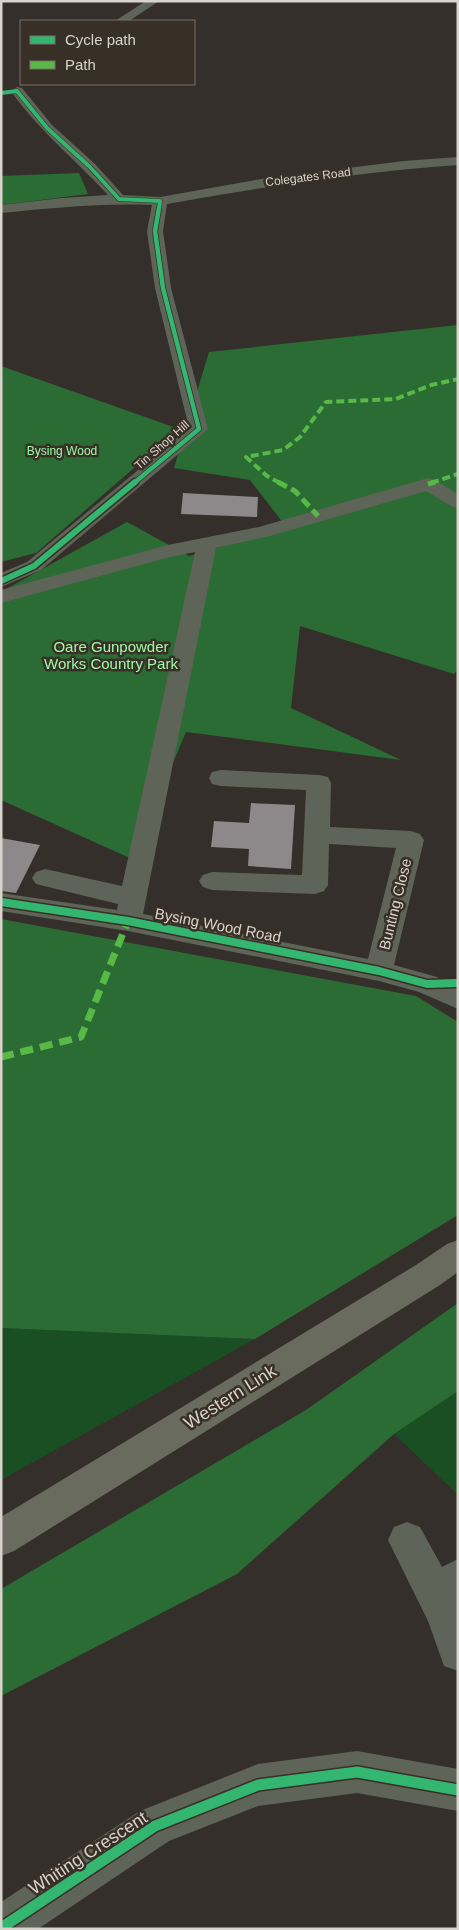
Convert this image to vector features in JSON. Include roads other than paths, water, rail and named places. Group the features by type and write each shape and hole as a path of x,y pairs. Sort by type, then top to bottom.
{"main road":[{"name":"Western Link","path":"1,1538 124,1464 458,1254"}],"street":[{"path":"123,20 154,1"},
{"path":"1,93 19,87 47,128 90,167 119,199"},
{"name":"Colegates Road","path":"160,200 267,182 404,165 458,162"},
{"path":"1,209 62,202 119,199 160,200"},
{"name":"Tin Shop Hill","path":"1,581 34,566 199,429 163,288 155,231 160,200"},
{"path":"1,597 168,550 262,532 428,484 458,502"},
{"path":"45,878 130,909 207,544"},
{"path":"212,881 315,885 319,783 221,778"},
{"name":"Bunting Close","path":"317,834 411,840 379,971"},
{"name":"Bysing Wood Road","path":"1,902 130,909 427,984 458,999"},
{"path":"407,1540 447,1587 452,1632 458,1652"},
{"name":"Whiting Crescent","path":"1,1928 155,1826 258,1785 357,1772 457,1788"}],"park label":[{"name":"Bysing Wood","path":"62,451"},
{"name":"Oare Gunpowder Works Country Park","path":"111,654"}]}
